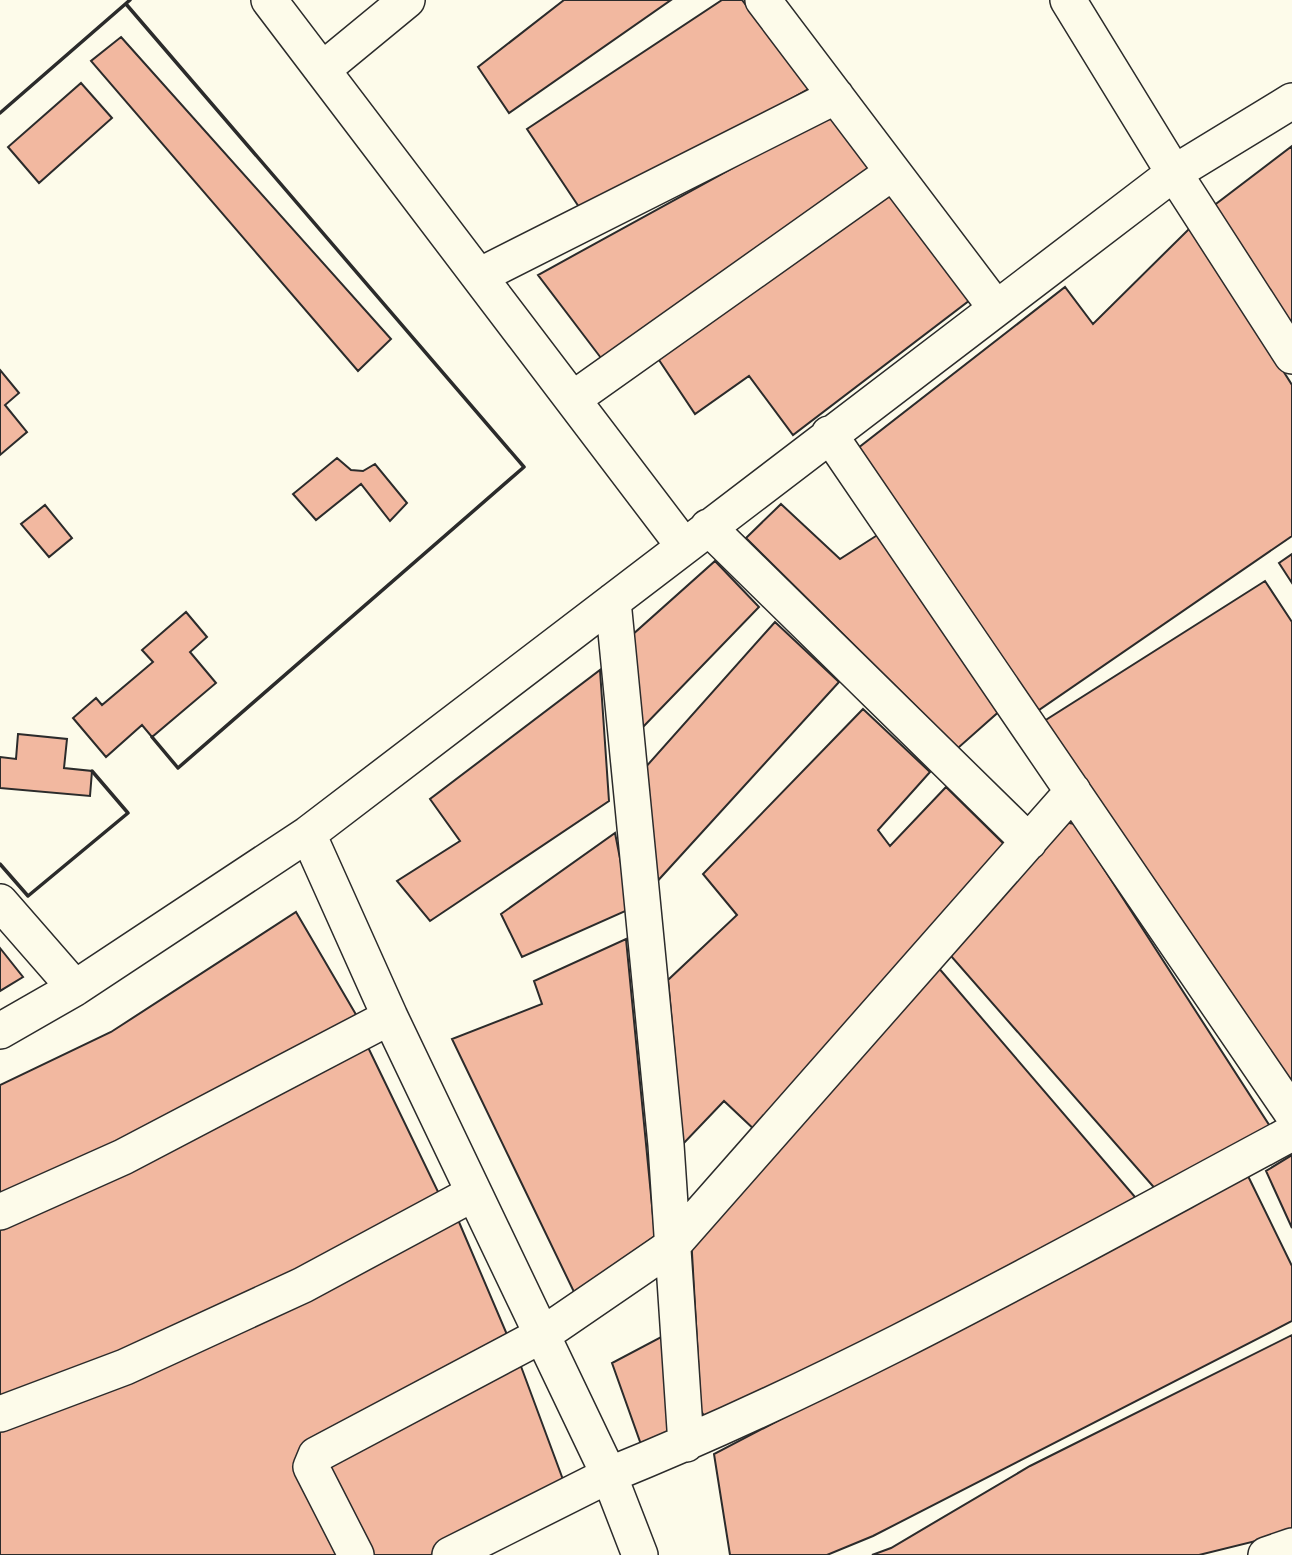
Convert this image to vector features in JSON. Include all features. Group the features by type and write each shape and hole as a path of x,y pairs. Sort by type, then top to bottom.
{"street":[{"path":"269,0 573,399 696,536 1030,842"},
{"path":"322,70 407,0"},
{"path":"763,0 996,308"},
{"path":"1068,0 1174,173 1292,356"},
{"path":"479,276 836,96"},
{"path":"0,1031 75,988 308,834 1174,173 1292,101"},
{"path":"573,399 893,172"},
{"path":"829,434 1292,1113"},
{"path":"612,601 645,902 686,1444"},
{"path":"356,1555 311,1467 316,1455 542,1335 672,1246 1073,792"},
{"path":"308,834 390,1017 609,1475 640,1555"},
{"path":"0,902 75,988"},
{"path":"0,1212 123,1157 390,1017"},
{"path":"450,1555 609,1475 686,1444 932,1326 1292,1133"},
{"path":"0,1414 125,1367 303,1285 474,1193"},
{"path":"1266,1555 1292,1546"}],"building":[{"path":"564,0 671,0 509,113 478,67"},
{"path":"722,0 742,0 810,88 585,216 527,129"},
{"path":"121,37 391,339 358,371 91,61"},
{"path":"81,83 112,118 39,183 8,147"},
{"path":"831,114 876,167 601,358 538,275"},
{"path":"1292,146 1292,333 1208,210"},
{"path":"884,189 970,300 793,435 749,376 695,414 655,354"},
{"path":"1192,226 1292,385 1292,536 1036,712 853,452 1065,287 1093,324"},
{"path":"0,370 19,393 5,405 27,432 0,455"},
{"path":"337,458 351,470 363,471 375,464 407,503 390,521 361,484 316,520 293,494"},
{"path":"781,504 840,559 879,534 1003,708 958,748 746,538"},
{"path":"45,505 72,538 49,557 21,524"},
{"path":"1292,554 1292,583 1279,563"},
{"path":"715,561 759,607 642,728 631,636"},
{"path":"1265,581 1292,622 1292,1094 1041,723"},
{"path":"186,612 207,637 190,652 216,683 152,737 142,725 106,757 73,718 96,698 102,705 153,662 142,650"},
{"path":"775,622 839,682 653,886 644,769"},
{"path":"600,670 609,801 430,921 397,881 460,841 430,799"},
{"path":"863,709 930,772 878,830 890,846 946,787 1009,849 758,1133 724,1101 683,1144 668,980 737,915 703,874"},
{"path":"18,734 67,739 64,768 92,771 90,796 0,788 0,757 16,759"},
{"path":"1057,821 1075,824 1275,1134 1158,1192 944,948"},
{"path":"615,833 630,909 522,957 501,914"},
{"path":"296,912 358,1018 0,1204 0,1085 111,1032"},
{"path":"626,939 655,1236 575,1294 452,1039 542,1004 534,981"},
{"path":"0,948 23,977 0,991"},
{"path":"931,959 1141,1204 709,1423 701,1411 691,1236"},
{"path":"364,1039 442,1200 201,1325 0,1405 0,1219"},
{"path":"1292,1155 1292,1228 1266,1171"},
{"path":"1248,1176 1292,1266 1292,1321 873,1536 827,1555 730,1555 714,1454"},
{"path":"456,1215 511,1344 296,1464 343,1555 0,1555 0,1425"},
{"path":"1292,1335 1292,1532 1199,1555 872,1555 891,1548 1030,1466"},
{"path":"663,1336 673,1434 643,1450 612,1363"},
{"path":"519,1361 565,1485 431,1555 365,1555 317,1465"}],"wall":[{"path":"0,113 130,0"},
{"path":"126,4 524,467 178,768 152,737"},
{"path":"0,864 28,896 128,813 92,771"}]}
